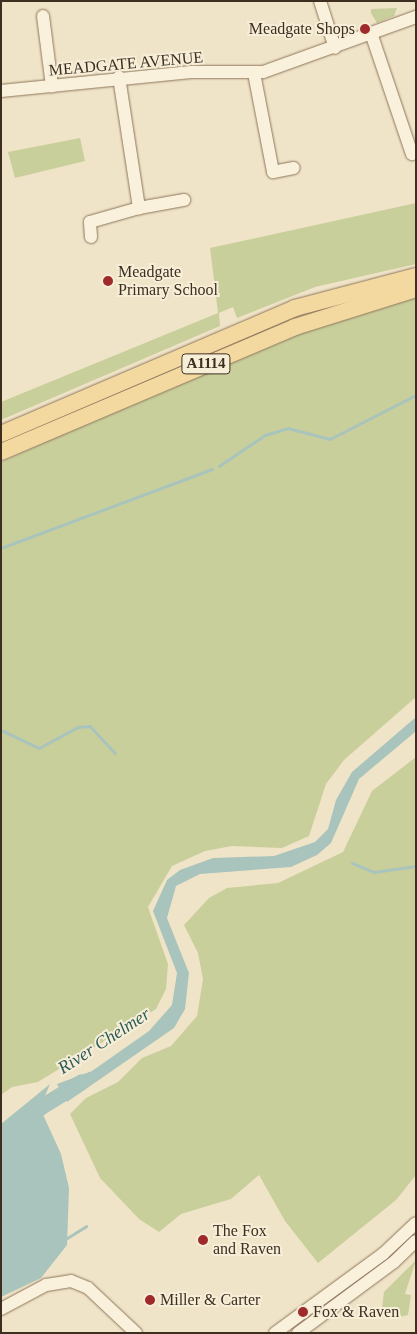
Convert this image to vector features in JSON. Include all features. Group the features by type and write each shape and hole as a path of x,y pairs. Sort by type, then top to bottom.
{"main road":[{"name":"A1114","path":"1,434 295,308 416,276"},
{"name":"A1114","path":"1,452 294,327 416,289"}],"street":[{"path":"320,1 334,48"},
{"path":"42,16 52,86"},
{"name":"MEADGATE AVENUE","path":"1,91 119,78 254,73 334,48 416,17"},
{"path":"371,33 412,154"},
{"path":"254,73 273,172 294,168"},
{"path":"119,78 139,208"},
{"path":"90,237 90,222 139,208 184,200"},
{"path":"275,1333 376,1260 416,1223"},
{"path":"298,1333 394,1262 416,1241"},
{"path":"1,1309 46,1285 71,1281 88,1288 136,1333"}],"green space":[{"path":"397,8 394,16 377,23 371,13 371,9"},
{"path":"80,138 85,161 15,178 8,152"},
{"path":"416,203 416,264 315,287 237,318 233,307 219,313 220,326 1,420 1,402 218,313 210,248"},
{"path":"416,297 416,697 344,760 326,784 309,836 282,848 232,846 205,851 172,866 148,907 168,964 166,989 156,1009 38,1082 12,1087 1,1095 1,462 256,345"},
{"path":"416,757 416,1175 396,1200 318,1263 285,1221 259,1175 231,1199 181,1214 159,1232 139,1219 100,1178 70,1114 86,1098 118,1082 142,1058 171,1046 197,1016 203,979 198,953 184,925 209,898 227,888 278,883 343,852 372,791"},
{"path":"416,1260 405,1294 411,1295 408,1315 392,1319 382,1308 384,1292"}],"water":[{"path":"416,717 415,732 359,779 331,843 317,855 291,867 200,874 176,886 167,918 189,973 185,1009 174,1028 67,1102 57,1084 92,1071 149,1031 172,1005 177,973 153,911 167,880 180,870 213,858 274,856 315,842 328,829 336,800 352,772"},
{"path":"50,1084 40,1108 61,1154 69,1188 67,1245 41,1278 1,1297 1,1124"}],"waterway":[{"path":"219,466 265,435 288,428 330,439 416,395"},
{"path":"1,548 212,469"},
{"path":"1,730 39,748 78,727 90,726 115,753"},
{"path":"352,863 374,872 416,866"},
{"name":"River Chelmer","path":"1,1139 40,1108 82,1082"},
{"path":"64,1240 86,1226"}],"place":[{"name":"Meadgate Shops","path":"365,29"},
{"name":"Meadgate Primary School","path":"108,281"},
{"name":"The Fox and Raven","path":"203,1240"},
{"name":"Miller & Carter","path":"150,1300"},
{"name":"Fox & Raven","path":"303,1312"}]}
